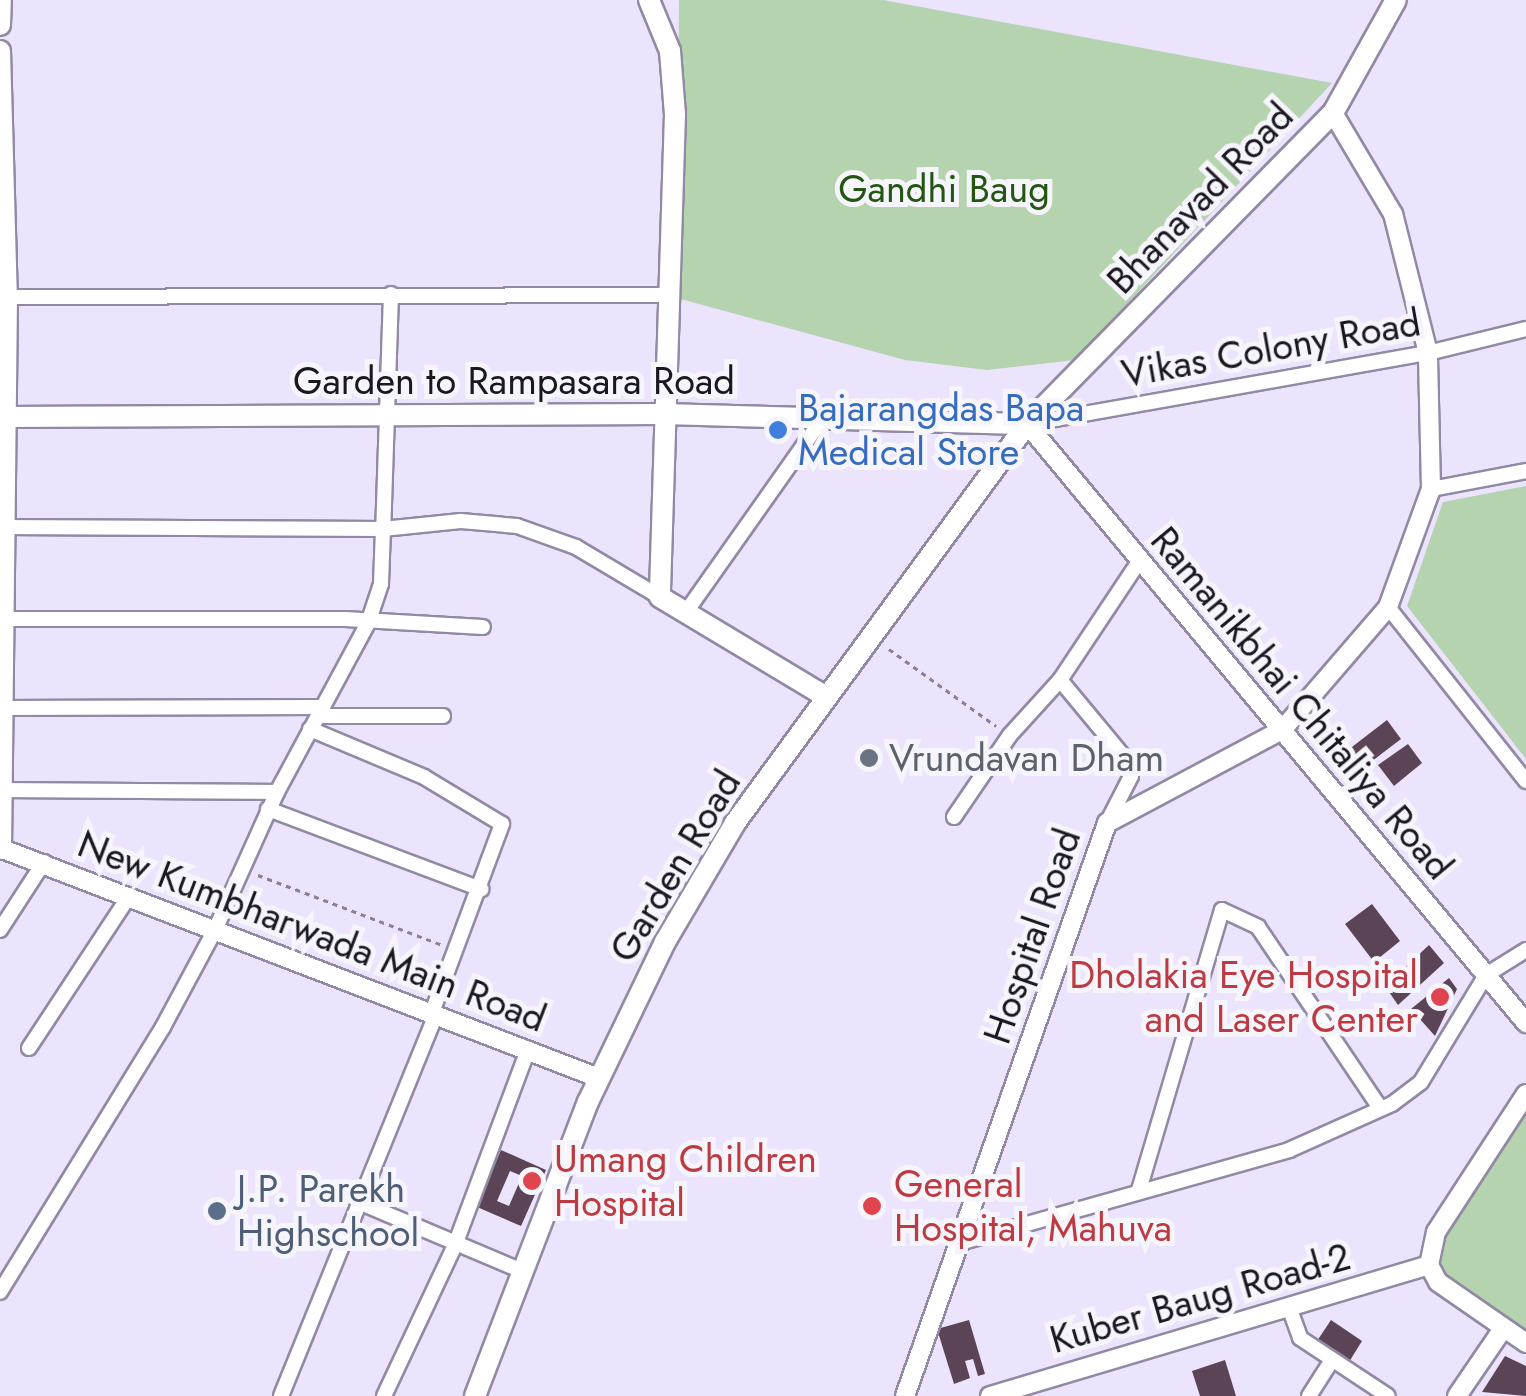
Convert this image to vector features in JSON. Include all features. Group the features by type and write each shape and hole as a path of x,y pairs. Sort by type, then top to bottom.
{"main road":[{"path":"0,25 1,0"},
{"path":"650,0 670,51 675,114 666,295 660,597 825,696"},
{"name":"Bhanavad Road","path":"1027,424 1332,112 1396,0"},
{"path":"0,51 0,848"},
{"name":"Garden to Rampasara Road","path":"3,417 664,414 1027,424"},
{"name":"Garden Road","path":"476,1396 599,1078 692,892 825,696 1027,424"}],"street":[{"name":"Hospital Road","path":"905,1396 1106,823 1282,730 1388,607 1431,489 1428,354 1393,214 1332,112"},
{"path":"0,1292 163,1027 216,928 276,792 368,623 381,584 391,294"},
{"path":"3,296 666,295"},
{"name":"Vikas Colony Road","path":"1027,424 1428,354 1526,329"},
{"path":"686,612 822,419"},
{"name":"Ramanikbhai Chitaliya Road","path":"1027,424 1526,1023"},
{"path":"1431,489 1526,471"},
{"path":"2,527 383,529 461,520 518,526 576,547 660,597"},
{"path":"954,817 1010,735 1060,680 1140,560"},
{"path":"1388,607 1526,780"},
{"path":"2,619 483,626"},
{"path":"1060,680 1124,757 1131,776 1106,823"},
{"path":"0,708 316,718 443,716"},
{"path":"281,1396 502,834 500,820 316,718"},
{"path":"2,790 276,792"},
{"path":"268,809 481,889"},
{"name":"New Kumbharwada Main Road","path":"0,848 599,1078"},
{"path":"0,930 44,862"},
{"path":"29,1048 130,895"},
{"path":"1140,1190 1222,910 1258,927 1380,1108"},
{"path":"959,1242 1116,1202 1140,1190 1289,1150 1380,1108 1421,1082 1486,975 1526,950"},
{"path":"384,1396 455,1244 528,1050"},
{"path":"1526,1094 1436,1232 1429,1265 1438,1282 1526,1343"},
{"path":"360,1203 522,1271"},
{"name":"Kuber Baug Road-2","path":"990,1396 1429,1265"},
{"path":"1289,1307 1296,1334 1388,1396"},
{"path":"1457,1396 1502,1330"},
{"path":"1309,1396 1332,1360"}],"path":[{"path":"871,636 1010,735"},
{"path":"242,869 457,951"}],"green space":[{"name":"Gandhi Baug","path":"679,0 883,0 1332,83 1075,360 987,370 905,360 677,298"},
{"path":"1526,486 1526,759 1407,606 1443,502"},
{"path":"1526,1099 1526,1341 1432,1266 1436,1233"}],"building":[{"path":"1387,720 1401,739 1363,768 1348,750"},
{"path":"1408,744 1422,763 1394,786 1378,765"},
{"path":"1372,904 1400,941 1374,962 1345,924"},
{"path":"1429,945 1444,963 1398,1005 1385,986"},
{"path":"1449,978 1457,989 1435,1036 1411,1009"},
{"path":"501,1150 546,1170 521,1226 477,1207","holes":["510,1171 522,1176 509,1206 497,1201"]},
{"path":"969,1320 985,1374 978,1376 973,1359 965,1361 970,1378 954,1384 937,1329"},
{"path":"1331,1320 1362,1341 1349,1362 1317,1341"},
{"path":"1505,1356 1526,1366 1526,1396 1482,1392"},
{"path":"1225,1360 1236,1396 1200,1396 1192,1371"}],"place":[{"name":"Bajarangdas Bapa Medical Store","path":"778,430"},
{"name":"Vrundavan Dham","path":"869,758"},
{"name":"Dholakia Eye Hospital and Laser Center","path":"1440,997"},
{"name":"Umang Children Hospital","path":"532,1181"},
{"name":"General Hospital, Mahuva","path":"872,1206"},
{"name":"J.P. Parekh Highschool","path":"217,1211"}]}
